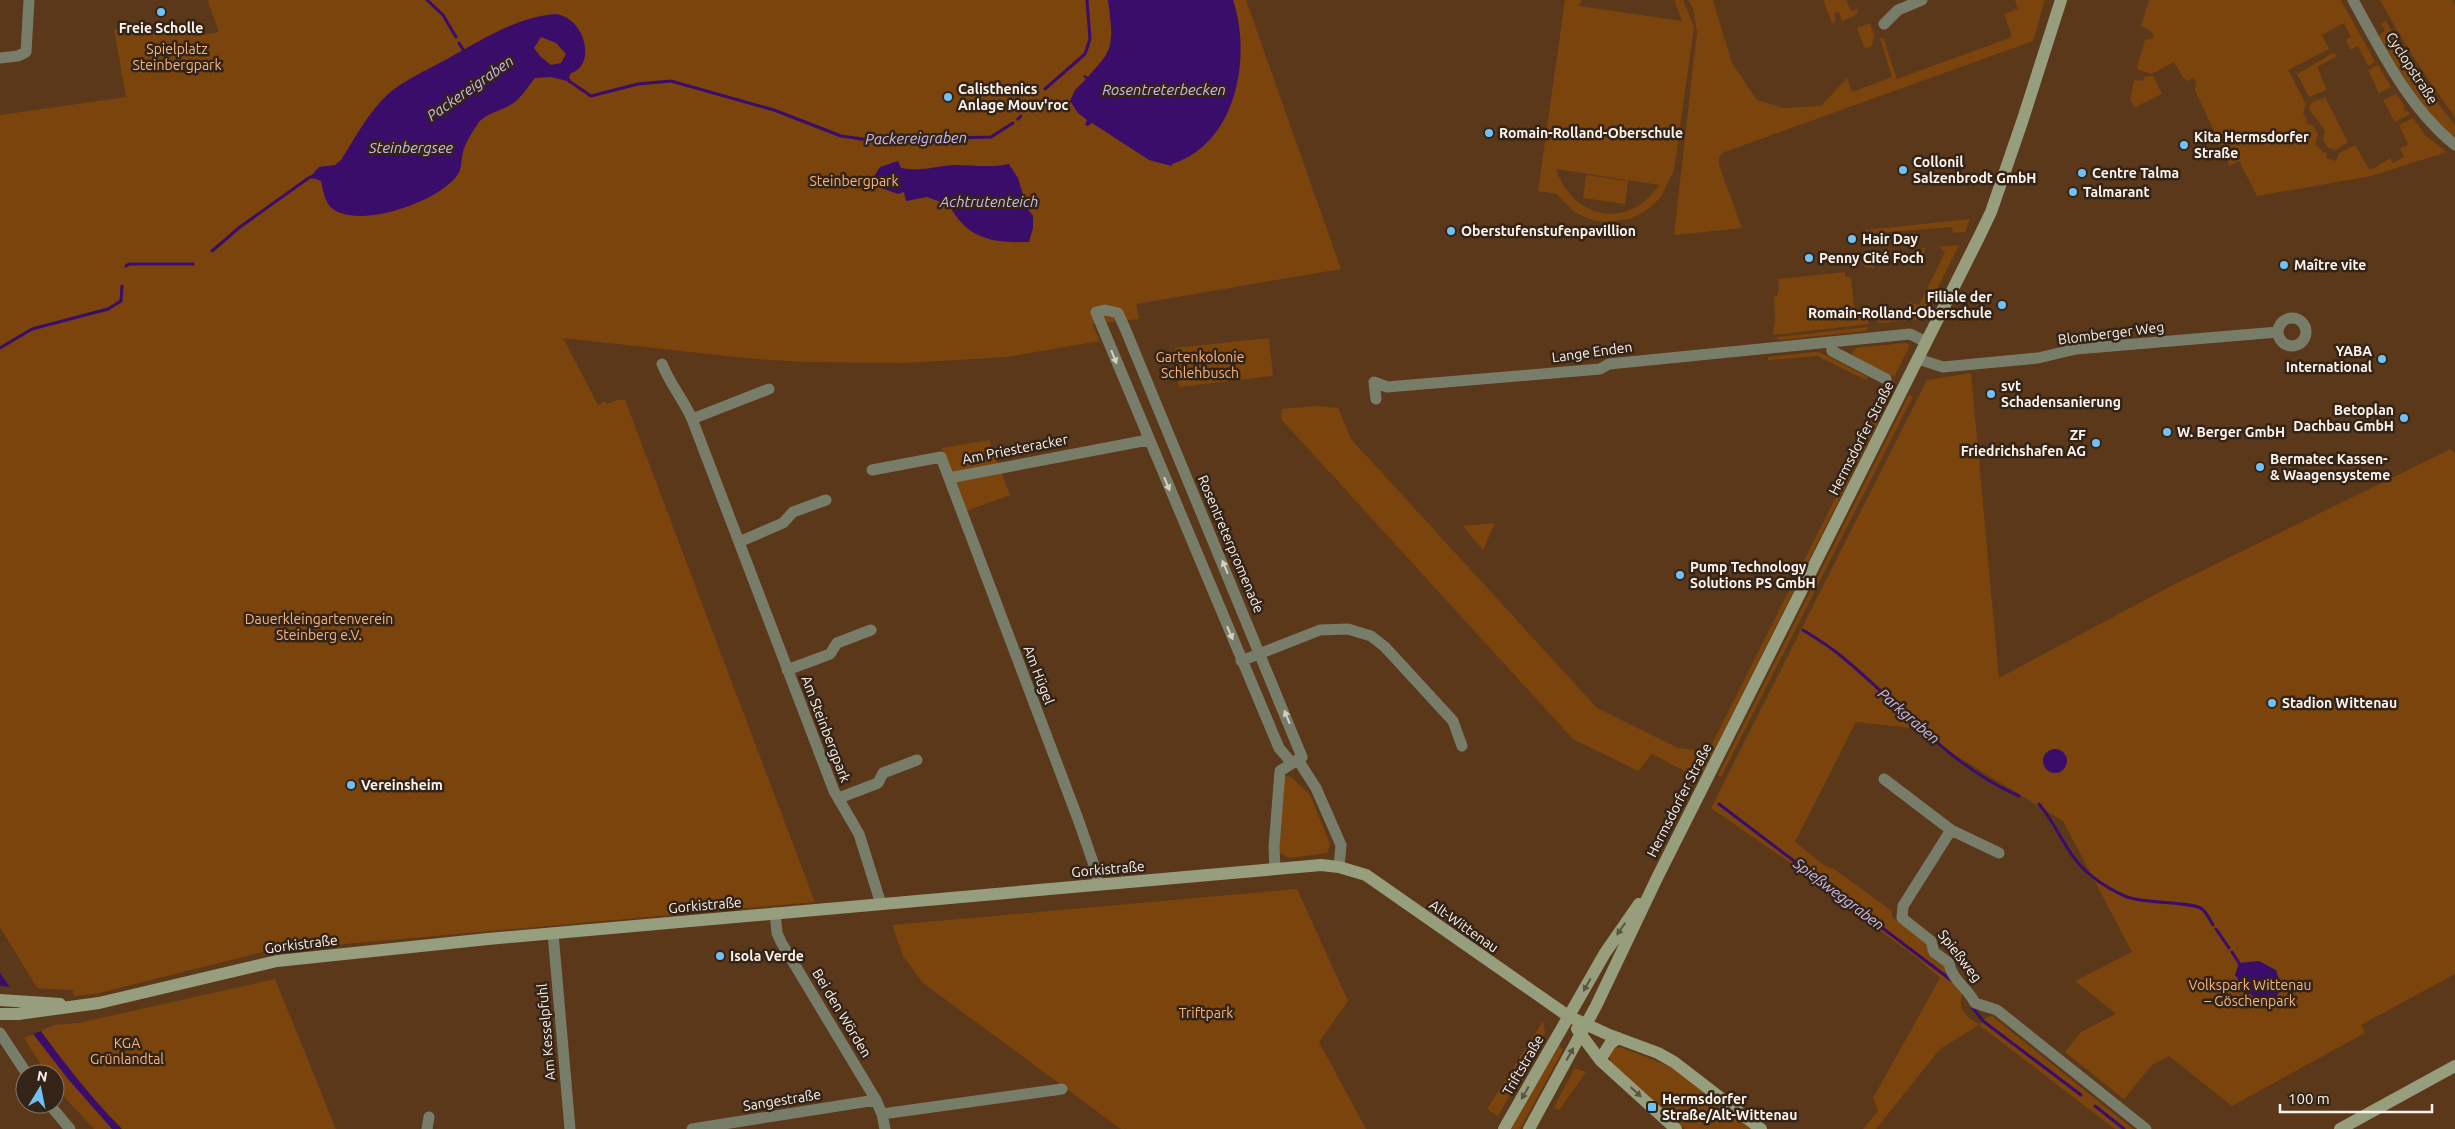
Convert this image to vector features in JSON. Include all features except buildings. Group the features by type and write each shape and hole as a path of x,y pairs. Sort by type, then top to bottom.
{"main road":[{"name":"Hermsdorfer Straße","path":"1584,1029 1626,946 1657,878 1991,212 2049,44 2061,0"},
{"name":"Gorkistraße","path":"0,1000 36,1006 78,1006 99,1003 277,961 552,933 1098,884 1321,865 1339,866"},
{"name":"Alt-Wittenau","path":"1339,866 1366,875 1568,1016 1584,1029 1600,1060 1676,1129"},
{"name":"Hermsdorfer Straße","path":"1568,1016 1605,953 1657,878"},
{"name":"Gorkistraße","path":"4,1014 36,1006"},
{"name":"Triftstraße","path":"1504,1129 1568,1016"},
{"path":"1529,1129 1584,1029 1618,1038 1658,1053 1674,1062 1761,1129"},
{"path":"1600,1060 1610,1044 1618,1038"},
{"path":"2340,1129 2455,1066"}],"street":[{"path":"0,58 18,56 26,52 29,0"},
{"path":"1884,24 1898,10 1922,0"},
{"name":"Cyclopstraße","path":"2353,0 2402,85 2427,118 2455,145"},
{"name":"Rosentreterpromenade","path":"1294,761 1302,756 1298,742 1118,313 1106,310 1096,312 1148,440 1279,748 1294,761 1316,788 1341,845 1339,866"},
{"name":"Blomberger Weg","path":"1918,359 1943,367 2038,358 2076,350 2278,332"},
{"name":"Lange Enden","path":"1376,399 1374,382 1387,387 1458,382 1600,369 1609,364 1910,334 1926,342"},
{"path":"1831,342 1832,351 1886,379"},
{"name":"Am Steinbergpark","path":"662,364 669,382 685,404 692,419 834,791 859,834 881,904"},
{"path":"692,419 769,389"},
{"name":"Am Priesteracker","path":"872,470 941,457 949,478 1148,440"},
{"path":"1155,455 1174,446"},
{"name":"Am Hügel","path":"949,478 1078,819 1096,871 1098,884"},
{"path":"739,542 783,523 793,512 826,500"},
{"path":"1241,661 1320,630 1348,629 1371,636 1385,647 1453,722 1462,746"},
{"name":"Am Steinbergpark","path":"787,670 830,654 837,643 871,630"},
{"name":"Am Steinbergpark","path":"839,798 878,784 883,772 917,760"},
{"path":"1275,869 1274,847 1280,771 1294,761"},
{"path":"1884,779 1952,830 1999,853"},
{"name":"Spießweg","path":"1952,830 1903,906 1902,918 1931,941 1934,952 1949,964 1950,973 1969,991 1975,1003 1997,1010 2146,1129"},
{"name":"Bei den Wörden","path":"775,914 777,933 781,942 876,1100 882,1114 884,1129"},
{"name":"Am Kesselpfuhl","path":"552,933 570,1129"},
{"path":"0,1033 20,1064"},
{"path":"882,1114 1062,1089"},
{"name":"Sangestraße","path":"692,1129 876,1100"},
{"path":"57,1114 70,1129"},
{"path":"427,1129 429,1117"}],"green space":[{"path":"207,0 1246,0 1341,269 1136,304 1139,319 1092,324 1100,341 1006,357 906,363 803,362 745,358 563,338 598,405 606,401 607,404 618,400 625,400 815,902 267,951 95,994 74,996 73,990 37,988 0,927 0,115 126,97 114,29 182,24 195,36 219,32"},
{"path":"1565,0 1582,0 1579,6 1682,21 1674,0 1683,0 1694,27 1674,170 1660,198 1648,209 1630,219 1602,222 1589,219 1575,212 1557,194 1538,191","holes":["1556,169 1659,185 1646,200 1632,209 1618,213 1603,213 1588,208 1575,199 1564,187"]},
{"path":"1688,0 1713,0 1732,63 1757,100 1783,108 1821,106 1847,78 1852,92 1892,77 1880,38 1883,38 1897,79 2012,37 2004,14 2018,9 2015,0 2045,0 2033,41 1722,153 1719,157 1719,165 1742,228 1674,235 1697,32 1693,8"},
{"path":"1823,0 1846,0 1851,11 1858,9 1856,15 1842,21 1839,12 1834,13 1836,21 1832,23"},
{"path":"2149,0 2341,0 2375,62 2368,66 2358,46 2350,50 2346,40 2351,37 2344,23 2322,35 2329,49 2288,70 2306,104 2303,113 2307,120 2306,123 2314,126 2318,135 2315,144 2327,153 2326,158 2336,161 2339,153 2355,145 2369,169 2373,169 2390,158 2393,163 2404,157 2400,149 2408,144 2399,125 2413,118 2426,136 2447,152 2371,176 2257,196 2239,161 2230,166 2195,90 2196,82 2193,78 2188,81 2184,79 2174,62 2152,74 2137,68 2145,40 2154,38 2151,31 2141,26"},
{"path":"2380,0 2452,0 2455,5 2455,117 2415,60"},
{"path":"2386,21 2429,92 2455,125 2455,137 2443,127 2422,103 2395,62 2379,35 2385,31 2381,23"},
{"path":"1870,23 1874,35 1872,46 1865,49 1857,28"},
{"path":"2333,53 2337,56 2317,67 2327,90 2309,97 2297,74"},
{"path":"2378,65 2391,87 2379,93 2368,70"},
{"path":"2145,76 2153,76 2162,94 2135,107 2130,99 2134,80 2143,81"},
{"path":"2396,94 2405,106 2403,108 2410,114 2395,122 2383,100"},
{"path":"2325,97 2348,142 2335,150 2327,147 2323,139 2325,131 2309,109 2311,103"},
{"path":"1586,175 1628,181 1625,204 1583,198"},
{"path":"1970,219 1965,232 1953,233 1952,227 1866,234 1866,230"},
{"path":"1959,245 1922,319 1879,323 1878,312 1909,309 1909,303 1919,305 1945,252 1939,247"},
{"path":"1926,247 1919,264 1916,264 1915,258 1874,261 1874,268 1865,267 1861,261 1868,252 1872,252 1873,259 1922,254 1922,248"},
{"path":"1845,272 1845,277 1851,277 1855,314 1868,313 1869,324 1773,335 1775,319 1774,296 1777,296 1779,289 1778,279"},
{"path":"1868,327 1867,331 1778,340 1777,337"},
{"name":"Gartenkolonie Schlehbusch","path":"1269,338 1273,376 1179,387 1175,348"},
{"path":"1905,343 1910,345 1894,377 1852,354 1856,348"},
{"path":"1821,353 1868,377 1866,380 1817,356 1768,360 1768,357"},
{"name":"Volkspark Wittenau – Göschenpark","path":"1971,373 1999,678 2173,585 2451,449 2455,454 2455,974 2361,1025 2365,1033 2232,1106 2169,1056 2152,1065 2124,1099 2065,1052 2081,1032 2116,1014 2075,981 2132,952 2063,821 1911,728 1856,722 1795,842 1825,866 1834,869 1892,911 1892,917 1927,943 1945,965 1946,975 1962,993 1962,1009 1979,1025 1940,1049 1876,1129 1863,1129 1878,1111 1873,1098 1940,978 1912,954 1796,870 1789,862 1711,808 1927,380"},
{"path":"1909,395 1913,396 1721,777 1718,775"},
{"path":"1314,406 1338,408 1351,439 1597,708 1678,748 1703,751 1690,774 1652,754 1638,771 1573,739 1281,419 1282,409"},
{"path":"1874,421 1878,422 1703,772 1699,770"},
{"path":"989,440 1010,495 964,512 942,448"},
{"path":"1495,523 1483,550 1463,526"},
{"path":"1284,776 1291,777 1310,795 1330,844 1327,853 1289,858 1278,852"},
{"name":"Triftpark","path":"1297,889 1348,1001 1319,1042 1366,1129 1121,1129 923,983 903,956 892,925"},
{"name":"KGA Grünlandtal","path":"275,979 336,1129 94,1129 65,1098 65,1064 41,1064 24,1038 54,1025 79,1023"},
{"path":"1992,1016 2133,1129 2115,1129 1979,1025 1987,1017"},
{"path":"1543,1021 1545,1033 1498,1116 1487,1109"},
{"path":"1558,1043 1563,1050 1520,1129 1511,1129"},
{"path":"1620,1047 1669,1066 1754,1129 1685,1129 1611,1063 1609,1056 1614,1048"},
{"path":"1575,1068 1586,1072 1559,1110 1556,1109 1554,1107"}],"water":[{"name":"Rosentreterbecken","path":"1108,0 1233,0 1241,46 1234,96 1225,118 1212,138 1194,154 1172,164 1172,166 1149,160 1092,123 1088,126 1085,125 1087,120 1078,113 1070,101 1075,90 1086,79 1083,76 1088,77 1109,49 1111,28"},
{"name":"Steinbergsee","path":"555,14 565,17 574,23 580,32 584,42 584,61 579,68 571,73 569,77 571,82 551,77 535,78 516,101 482,119 466,144 458,174 446,186 432,195 398,210 379,214 361,216 346,214 330,207 321,181 310,177 319,167 335,165 341,160 368,118 387,95 408,80 486,37 512,25 540,16","holes":["541,37 556,43 566,54 561,63 551,65 534,48"]},
{"name":"Achtrutenteich","path":"898,161 901,168 915,169 954,165 988,166 1009,164 1018,178 1027,208 1033,216 1033,228 1029,242 1004,242 983,237 964,226 949,205 927,197 906,201 904,192 898,194 873,185 871,181 880,167"},
{"path":"2055,749 2064,752 2067,761 2064,770 2055,773 2046,770 2043,761 2046,752"},
{"path":"2259,961 2276,970 2280,985 2275,1000 2260,999 2251,995 2235,975 2239,963"},
{"path":"0,973 73,1073 122,1129 112,1129 68,1079 65,1075 65,1064 56,1064 0,985"}],"pier":[{"path":"0,986 12,987 43,1030 31,1035"}],"waterway":[{"path":"427,0 443,15 456,37"},
{"name":"Packereigraben","path":"1045,89 1085,54 1090,39 1087,0"},
{"path":"459,43 464,51"},
{"name":"Packereigraben","path":"569,81 591,96 638,84 671,81 774,110 841,136 869,140 991,137 1013,123"},
{"name":"Packereigraben","path":"1018,119 1021,116"},
{"name":"Packereigraben","path":"212,251 240,227 310,177 314,177"},
{"name":"Packereigraben","path":"126,266 129,264 193,264"},
{"name":"Packereigraben","path":"0,348 32,329 108,309 121,301 122,286"},
{"name":"Parkgraben","path":"1803,630 1841,656 1947,751 1970,768 2019,796"},
{"name":"Spießweggraben","path":"1719,804 1951,980"},
{"name":"Parkgraben","path":"2039,804 2073,857 2086,871 2102,883 2118,893 2135,899 2197,906 2204,911 2213,925"},
{"name":"Parkgraben","path":"2216,929 2229,948"},
{"name":"Parkgraben","path":"2232,952 2239,963"},
{"name":"Spießweggraben","path":"1973,1008 1983,1021 2081,1095"},
{"name":"Spießweggraben","path":"2095,1106 2124,1129"}],"place":[{"name":"Freie Scholle","path":"161,12"},
{"name":"Calisthenics Anlage Mouv'roc","path":"948,97"},
{"name":"Romain-Rolland-Oberschule","path":"1489,133"},
{"name":"Kita Hermsdorfer Straße","path":"2184,145"},
{"name":"Collonil Salzenbrodt GmbH","path":"1903,170"},
{"name":"Centre Talma","path":"2082,173"},
{"name":"Talmarant","path":"2073,192"},
{"name":"Oberstufenstufenpavillion","path":"1451,231"},
{"name":"Hair Day","path":"1852,239"},
{"name":"Penny Cité Foch","path":"1809,258"},
{"name":"Maître vite","path":"2284,265"},
{"name":"Filiale der Romain-Rolland-Oberschule","path":"2002,305"},
{"name":"YABA International","path":"2382,359"},
{"name":"svt Schadensanierung","path":"1991,394"},
{"name":"Betoplan Dachbau GmbH","path":"2404,418"},
{"name":"W. Berger GmbH","path":"2167,432"},
{"name":"ZF Friedrichshafen AG","path":"2096,443"},
{"name":"Bermatec Kassen- & Waagensysteme","path":"2260,467"},
{"name":"Pump Technology Solutions PS GmbH","path":"1680,575"},
{"name":"Stadion Wittenau","path":"2272,703"},
{"name":"Vereinsheim","path":"351,785"},
{"name":"Isola Verde","path":"720,956"},
{"name":"Hermsdorfer Straße/Alt-Wittenau","path":"1652,1107"}],"park label":[{"name":"Spielplatz Steinbergpark","path":"177,58"},
{"name":"Steinbergpark","path":"854,181"},
{"name":"Dauerkleingartenverein Steinberg e.V.","path":"319,628"}]}
